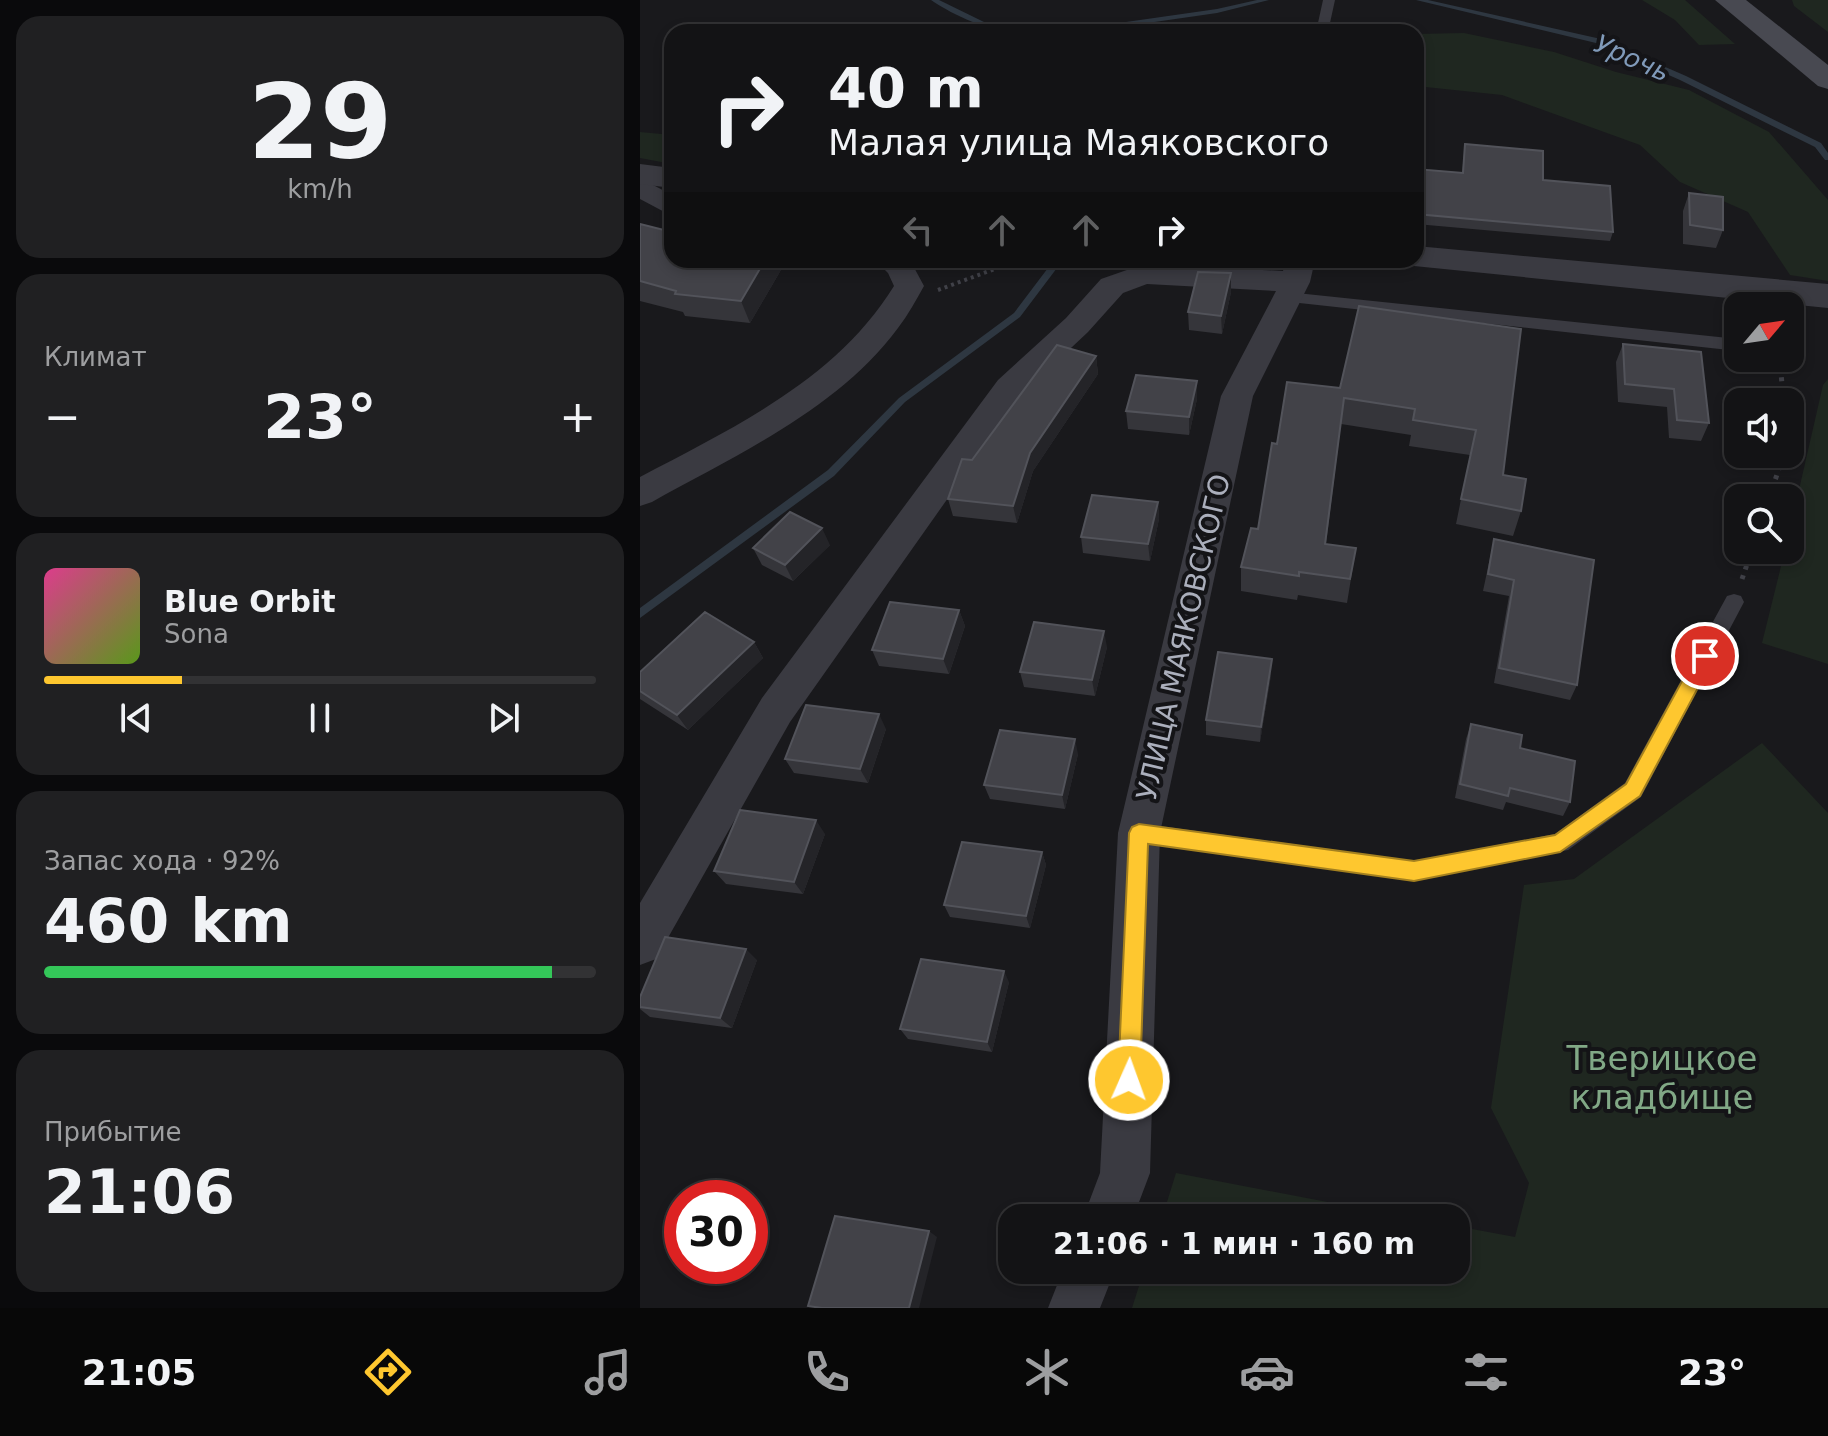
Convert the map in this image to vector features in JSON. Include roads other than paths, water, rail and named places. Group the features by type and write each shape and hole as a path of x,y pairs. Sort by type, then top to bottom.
{"main road":[{"path":"1742,4 1828,80"}],"street":[{"path":"640,174 664,177"},
{"path":"640,187 664,202"},
{"path":"1424,258 1828,296"},
{"path":"640,493 742,436 844,371 891,317 909,286 900,268"},
{"path":"640,944 776,710 1009,388 1077,325 1112,286 1144,274 1294,280"},
{"name":"УЛИЦА МАЯКОВСКОГО","path":"1113,1204 1125,1173 1139,833 1237,396 1294,280"},
{"path":"1074,1308 1083,1284"}],"lane":[{"path":"1324,24 1329,0"},
{"path":"1294,280 1724,343"},
{"path":"1139,833 1414,871 1560,843 1633,790 1734,602"}],"waterway":[{"name":"Урочь","path":"934,0 982,24"},
{"name":"Урочь","path":"1126,24 1217,11 1266,0"},
{"name":"Урочь","path":"1419,0 1598,41 1683,78 1818,145 1828,158"},
{"path":"640,614 831,473 902,400 1017,315 1053,268"}],"park label":[{"name":"Тверицкое кладбище","path":"1662,1078"}]}
